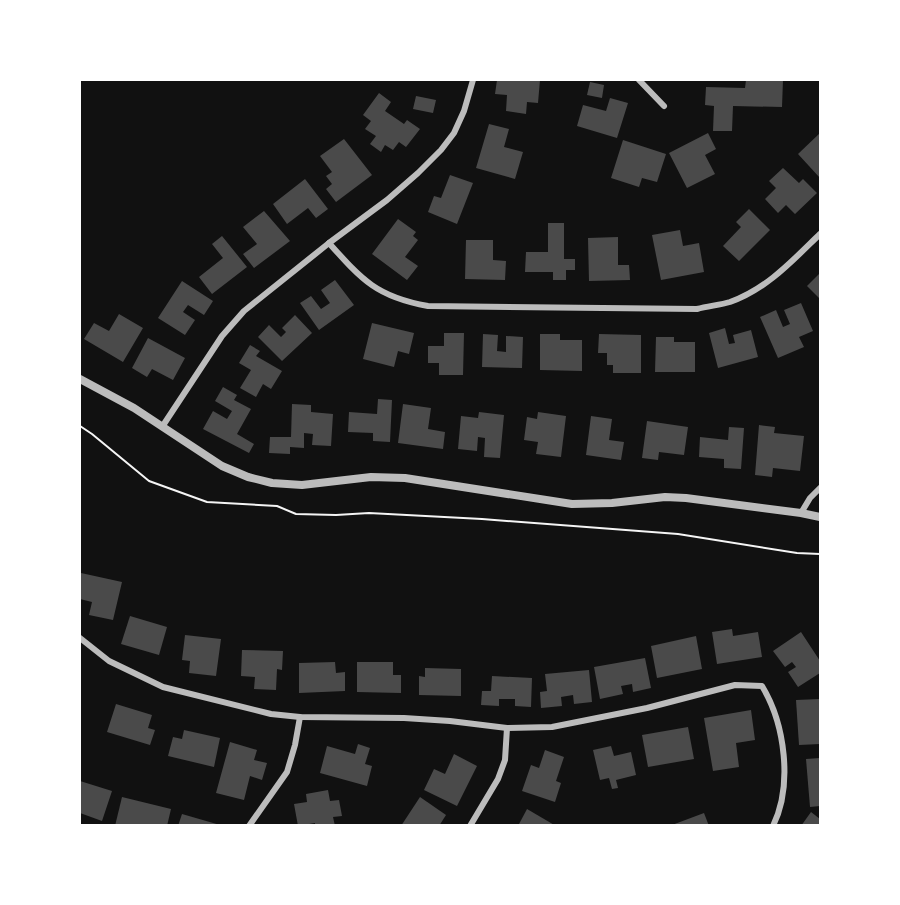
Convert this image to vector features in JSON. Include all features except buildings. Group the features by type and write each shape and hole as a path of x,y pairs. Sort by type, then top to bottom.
{"street":[{"path":"162,428 222,336 244,311 387,200 441,150 454,134 473,80"},
{"path":"639,80 664,106"},
{"path":"329,243 361,278 383,293 404,302 428,306 697,309 729,302 752,292 772,279 820,234"},
{"path":"80,379 134,408 222,466 248,477 272,483 302,485 371,477 405,478 572,504 612,503 665,497 686,498 820,517"},
{"path":"801,513 810,498 820,488"},
{"path":"80,638 123,669 163,687 271,714 300,717 416,719 507,728 552,727 647,708 735,685 762,686 773,704 784,760 785,779 780,811 773,825"},
{"path":"249,825 287,772 300,717"},
{"path":"470,825 498,779 505,760 507,728"}],"path":[{"path":"80,426 149,482 207,502 277,506 296,514 369,513 678,534 797,553 820,554"}]}
